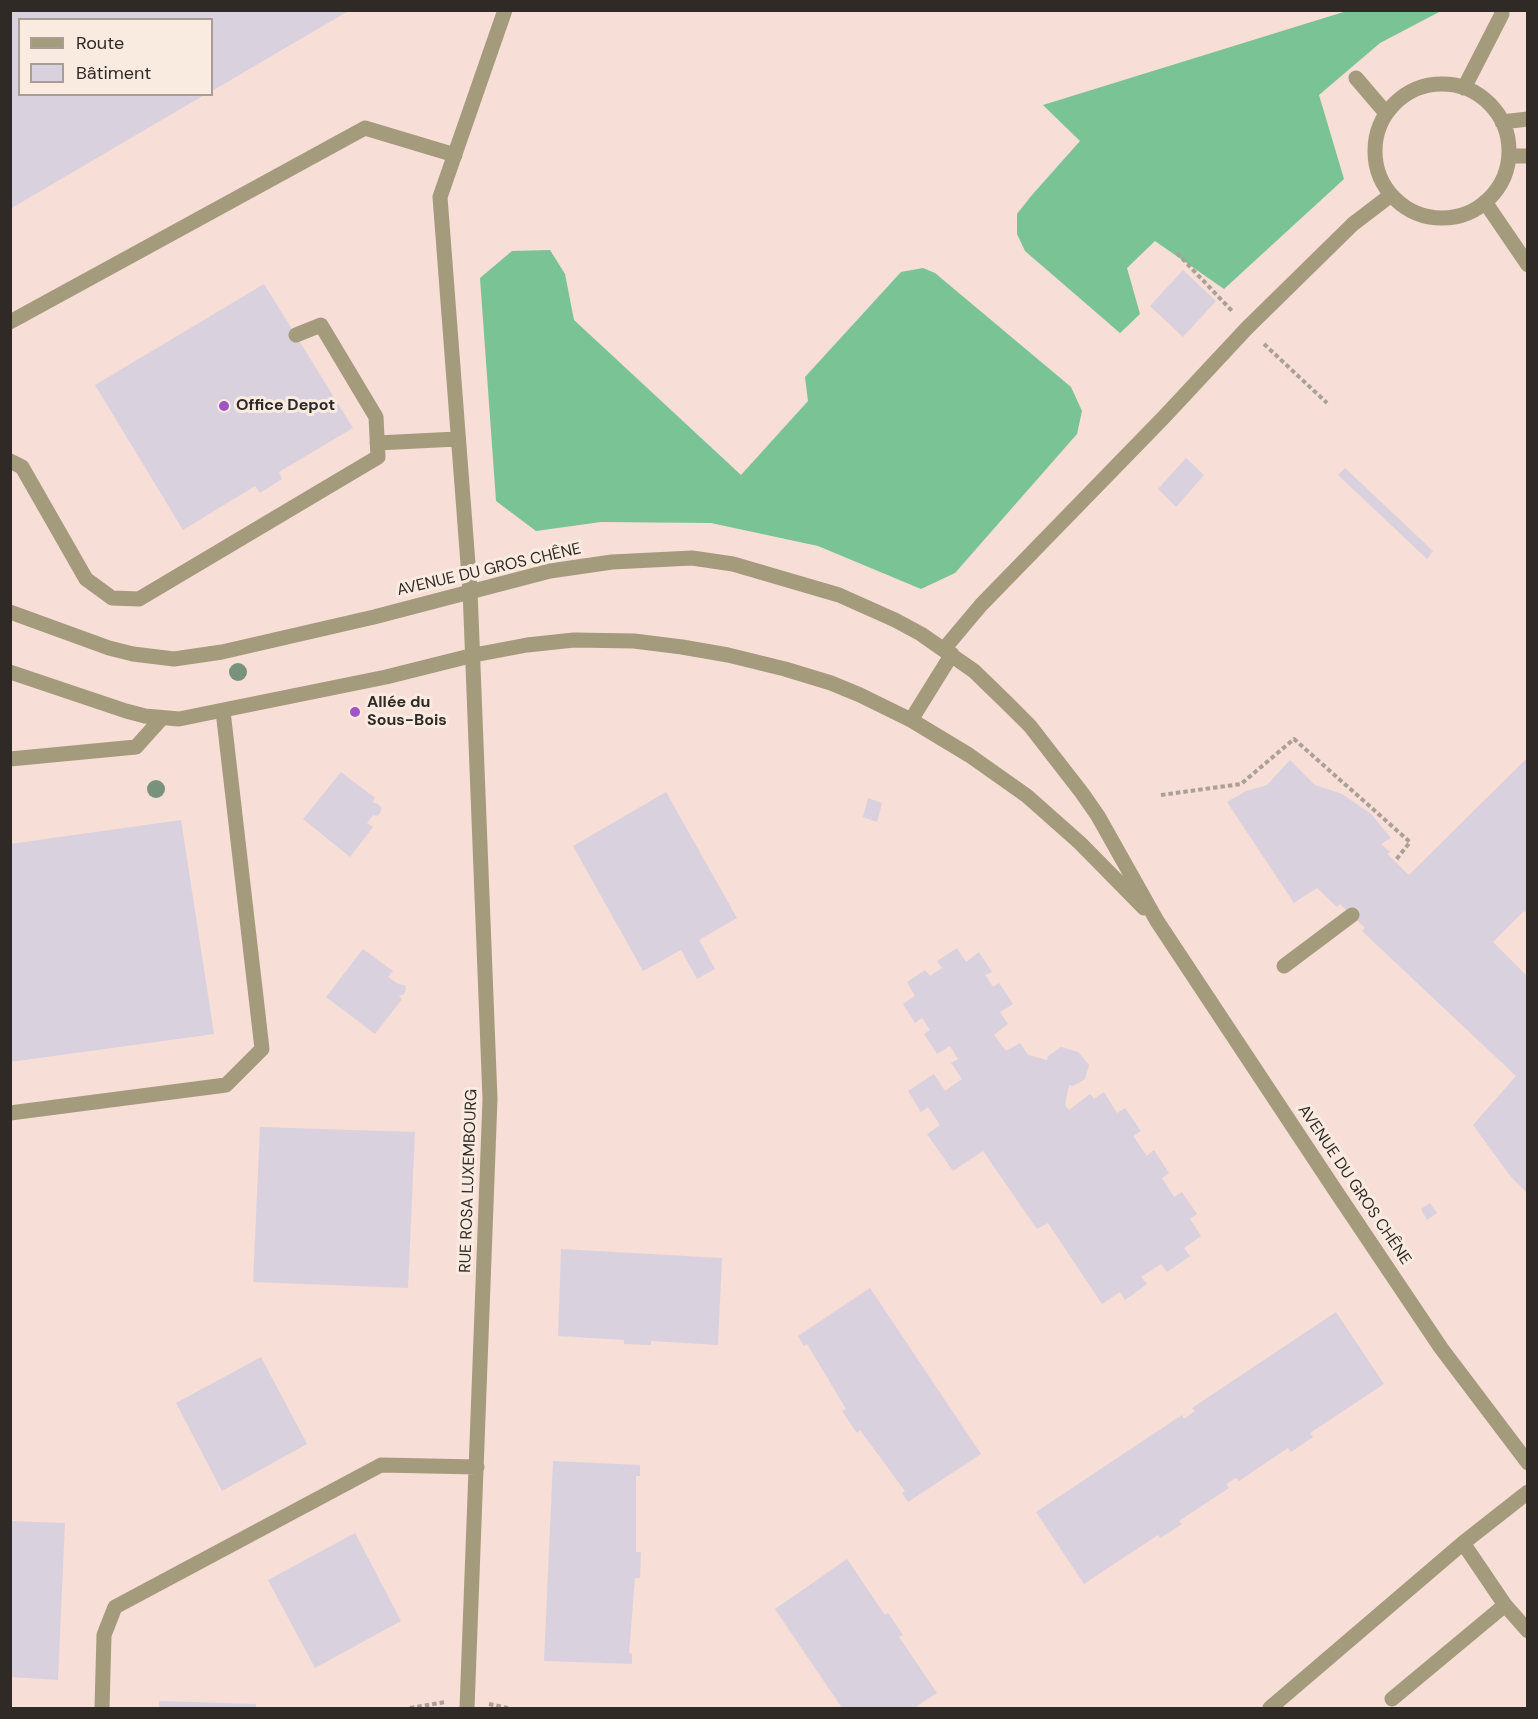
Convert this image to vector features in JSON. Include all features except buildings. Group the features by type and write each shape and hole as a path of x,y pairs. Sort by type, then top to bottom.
{"street":[{"name":"RUE ROSA LUXEMBOURG","path":"467,1708 490,1098 474,655 440,197 505,10"},
{"path":"1464,88 1502,14 1501,10"},
{"path":"1356,78 1386,113"},
{"path":"1447,85 1464,88 1480,96 1493,108 1502,122 1508,139 1509,156 1505,174 1497,189 1471,212 1454,217 1437,218 1419,214 1404,207 1391,195 1381,180 1376,164 1375,146 1378,129 1386,113 1398,100 1421,88 1447,85"},
{"path":"1502,122 1527,119"},
{"path":"10,322 365,128 455,155"},
{"path":"1509,156 1527,156"},
{"path":"911,720 948,651 981,605 1247,328 1353,224 1391,195"},
{"path":"1485,202 1527,265"},
{"path":"10,461 22,467 86,579 112,598 140,599 378,458 376,417 321,325 296,335"},
{"path":"377,443 457,439"},
{"name":"AVENUE DU GROS CHÊNE","path":"10,612 109,648 133,654 174,658 222,652 374,617 550,571 612,562 692,558 733,564 839,595 895,620 948,651 974,671 1030,726 1061,766 1098,816 1157,921 1441,1348 1527,1463"},
{"name":"AVENUE DU GROS CHÊNE","path":"10,672 126,711 179,719 386,677 474,655 527,645 574,640 634,641 682,646 785,669 831,683 911,720 969,755 1027,796 1080,843 1157,921"},
{"path":"10,1113 226,1085 262,1049 223,711"},
{"path":"10,759 136,747 162,718"},
{"path":"1284,966 1353,915"},
{"path":"102,1708 104,1635 115,1606 381,1465 477,1467"},
{"path":"1270,1708 1463,1543 1527,1492"},
{"path":"1463,1543 1505,1605 1527,1631"},
{"path":"1392,1699 1505,1605"}],"path":[{"path":"1161,795 1240,784 1294,739 1410,842 1395,861"}],"shaded area":[{"path":"11,11 1527,11 1527,1708 11,1708"}],"green space":[{"path":"1350,10 1441,11 1380,43 1319,95 1344,179 1224,289 1155,241 1127,268 1140,314 1120,333 1025,251 1017,234 1017,214 1080,141 1043,105"},
{"path":"550,250 565,274 574,320 741,475 808,401 805,377 901,272 923,268 935,273 1071,387 1082,411 1077,434 955,573 921,589 818,546 711,523 601,522 536,531 496,501 480,278 512,251"}],"place":[{"name":"Office Depot","path":"224,406"},
{"name":"Allée du Sous-Bois","path":"355,712"}]}
